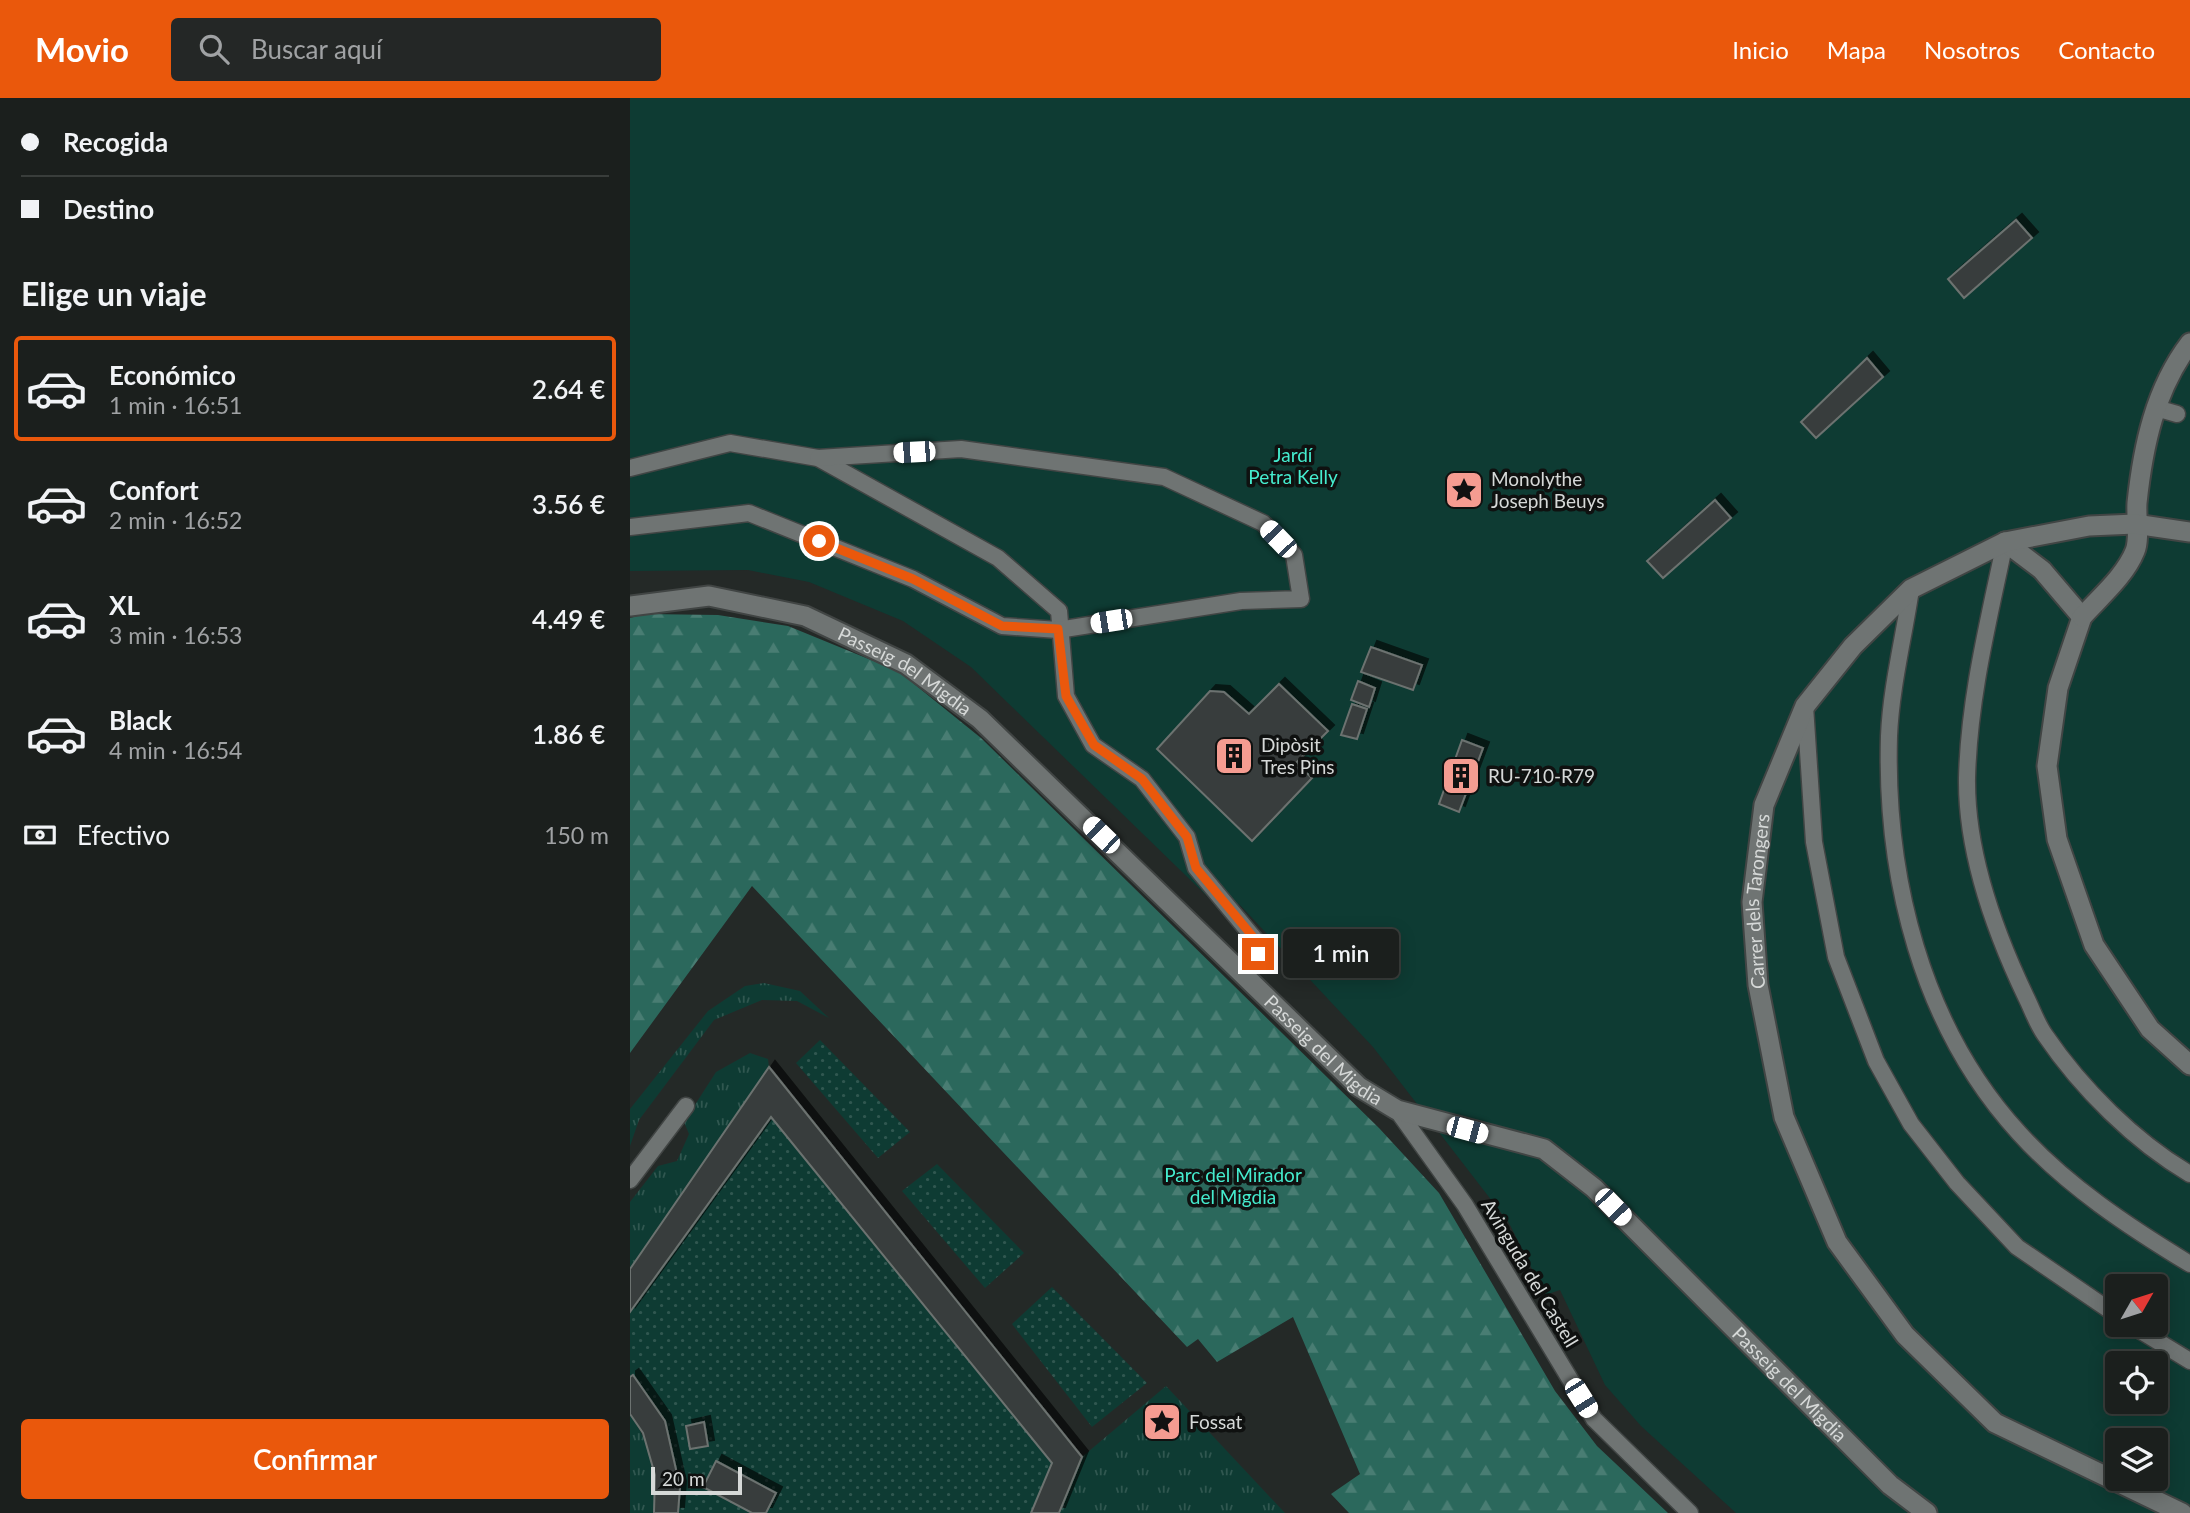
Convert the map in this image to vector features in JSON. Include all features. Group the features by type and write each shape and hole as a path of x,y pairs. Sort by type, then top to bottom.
{"street":[{"path":"2190,343 2173,365 2143,451 2135,524 2137,548 2128,565 2082,617 2058,688 2047,766 2057,839 2094,945 2150,1029 2190,1065"},
{"name":"Carrer dels Tarongers","path":"2182,1513 1995,1423 1905,1335 1837,1242 1784,1117 1758,985 1752,902 1764,805 1805,706 1853,646 1911,589 2005,542 2089,526 2135,524 2190,532"},
{"path":"2005,542 2042,570 2082,617"},
{"name":"Passeig del Migdia","path":"630,606 709,596 805,616 906,664 980,719 1359,1087 1397,1110 1544,1149 1594,1188 1890,1485 1927,1513"}],"lane":[{"path":"2156,408 2177,414"},
{"path":"630,468 730,443 818,458 961,449 1164,477 1263,523 1294,555 1301,599 1241,601 1058,629 1002,626 913,579 749,513 630,527"},
{"path":"818,458 998,558 1059,611 1058,629 1066,696 1094,745 1142,779 1187,837 1196,868 1263,949 1242,971"},
{"path":"2005,542 1975,691 1967,779 1976,862 2008,960 2044,1034 2084,1083 2134,1134 2190,1174"},
{"path":"1911,589 1889,732 1889,816 1900,895 1919,959 1947,1024 1978,1078 2018,1132 2074,1184 2141,1234 2190,1264"},
{"path":"1805,706 1814,842 1836,957 1876,1062 1911,1124 1957,1183 2017,1247 2105,1307"},
{"path":"630,1180 686,1106"},
{"name":"Avinguda del Castell","path":"1397,1110 1465,1205 1594,1419 1690,1513"},
{"path":"2151,1337 2190,1361"}],"green space":[{"name":"Jardí Petra Kelly","path":"630,98 2190,98 2190,1513 1736,1513 1641,1426 1605,1385 1560,1290 1545,1295 1509,1223 1373,1047 1239,904 1212,901 971,667 903,621 809,582 748,570 630,571"},
{"name":"Parc del Mirador del Migdia","path":"645,614 718,615 788,626 898,671 981,738 1379,1128 1439,1193 1555,1391 1597,1446 1668,1513 1349,1513 1331,1494 1360,1474 1293,1317 1217,1362 1198,1339 1187,1347 752,886 630,1053 630,618"},
{"path":"764,983 800,991 829,1018 797,1001 762,1000 714,1020 639,1120 630,1146 630,1109 708,1011 745,986"},
{"path":"820,1040 910,1132 878,1158 796,1063"},
{"path":"750,1053 768,1059 769,1067 630,1269 630,1202 658,1166 677,1161 689,1134 684,1122 716,1072"},
{"path":"771,1117 1052,1463 1031,1513 678,1513 680,1487 665,1421 633,1376 630,1377 630,1312"},
{"path":"937,1164 1024,1253 985,1288 902,1191"},
{"path":"1052,1287 1147,1383 1092,1427 1012,1324"},
{"name":"Fossat","path":"1166,1386 1285,1513 1059,1513 1082,1457"},
{"path":"630,1414 643,1437 651,1461 654,1513 630,1513"}],"building":[{"path":"2016,220 2032,238 1964,298 1948,279"},
{"path":"1867,358 1883,377 1816,438 1801,422"},
{"path":"1715,500 1731,518 1663,578 1647,561"},
{"path":"1371,647 1422,665 1413,690 1361,672"},
{"path":"1358,681 1375,688 1369,707 1351,700"},
{"name":"Dipòsit Tres Pins","path":"1279,684 1328,731 1296,763 1312,778 1252,841 1157,749 1210,691 1224,692 1249,714"},
{"path":"1352,704 1367,709 1357,739 1341,735"},
{"name":"RU-710-R79","path":"1462,740 1483,748 1459,812 1439,804"},
{"path":"769,1067 1082,1457 1059,1513 1031,1513 1052,1463 771,1117 630,1312 630,1269"},
{"path":"633,1375 665,1421 680,1487 678,1513 654,1513 655,1475 643,1433 630,1414 630,1377"},
{"path":"704,1422 708,1446 690,1449 686,1426"},
{"path":"716,1461 776,1493 766,1513 752,1513 703,1487"}],"place":[{"name":"Monolythe Joseph Beuys","path":"1464,490"},
{"name":"Dipòsit Tres Pins","path":"1234,756"},
{"name":"RU-710-R79","path":"1461,776"},
{"name":"Fossat","path":"1162,1422"}],"route":[{"path":"819,541 913,579 1002,626 1058,629 1066,696 1094,745 1142,779 1187,837 1196,868 1263,949 1258,954"}]}
